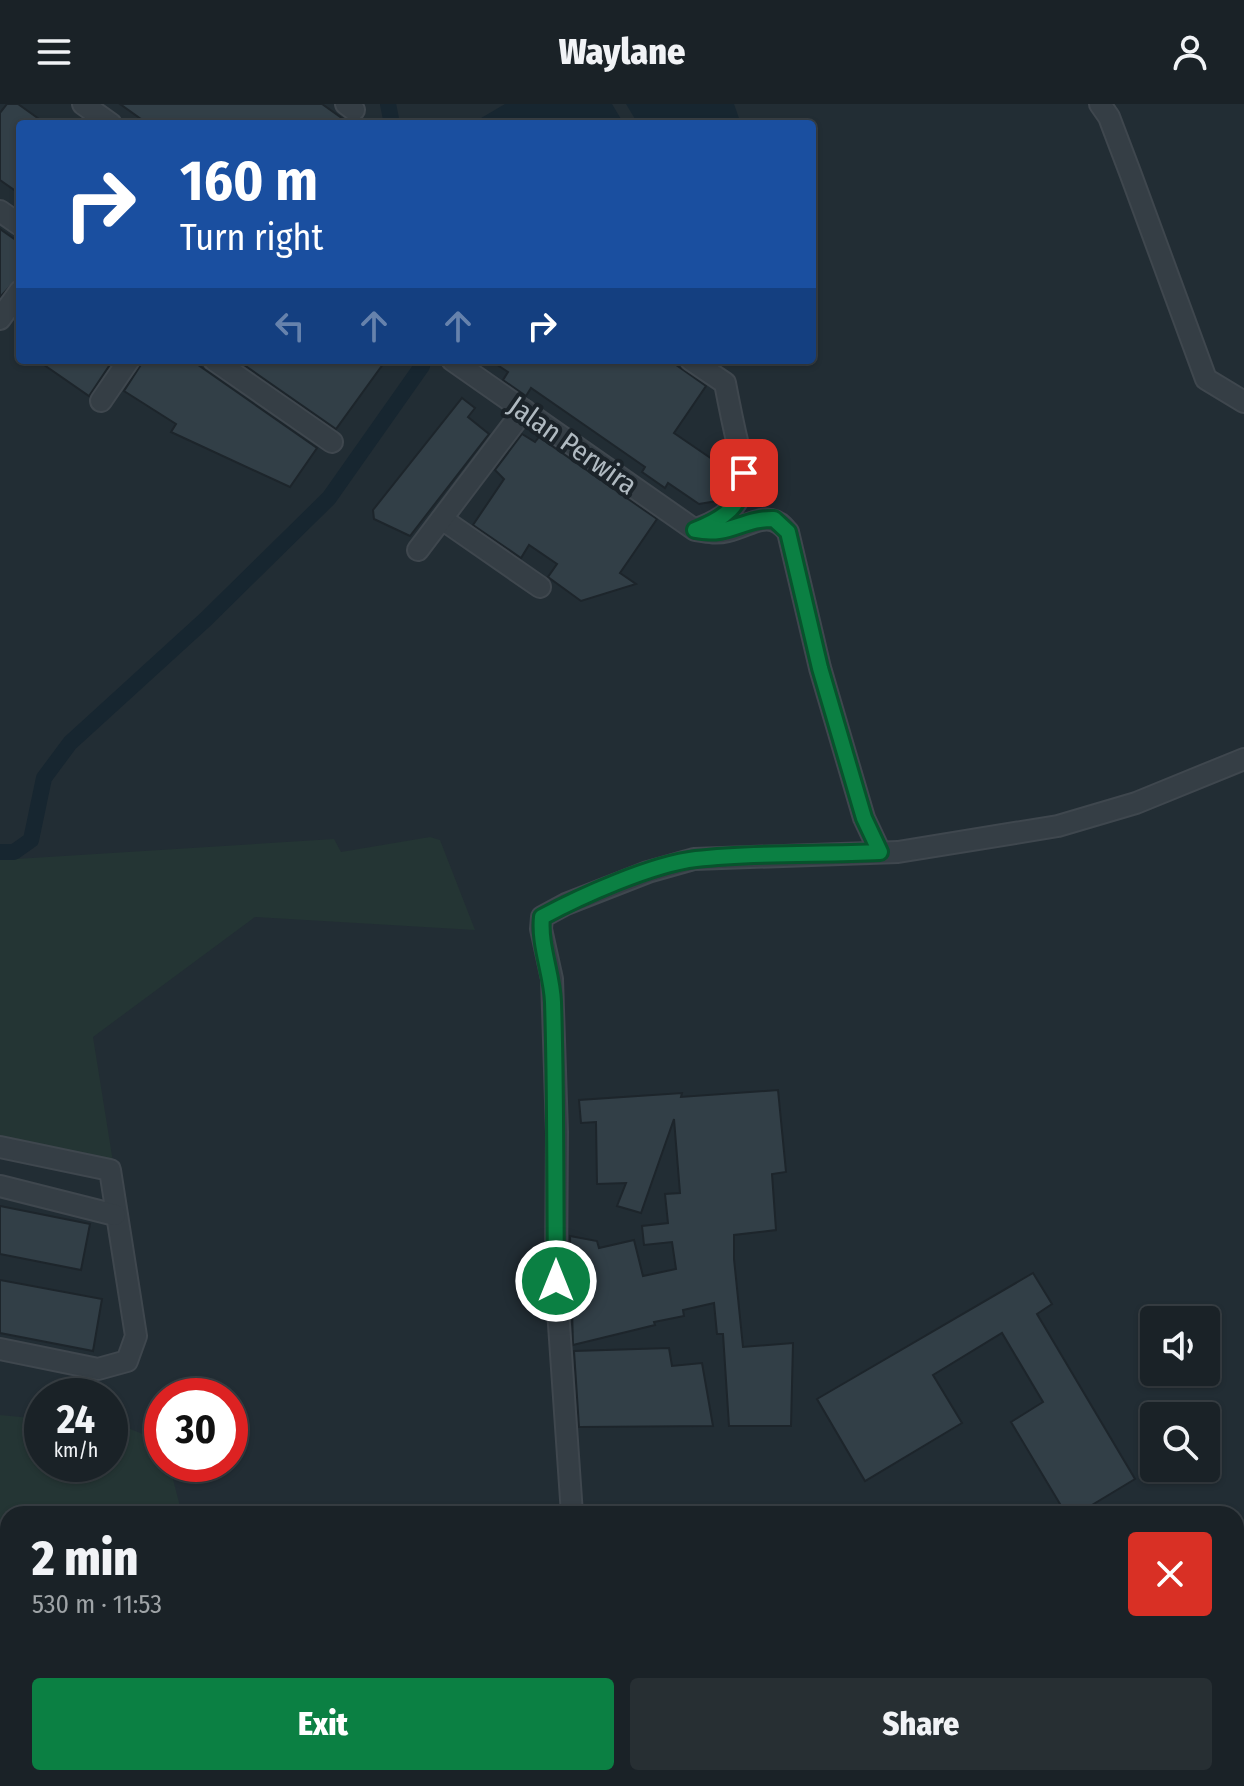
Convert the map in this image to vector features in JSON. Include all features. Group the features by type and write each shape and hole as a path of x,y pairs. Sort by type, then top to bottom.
{"street":[{"path":"83,104 105,120"},
{"path":"1100,104 1109,117 1206,379 1244,402"},
{"path":"0,319 16,297"},
{"path":"101,401 126,364"},
{"path":"220,364 332,442"},
{"path":"695,530 728,513 740,499 744,473 725,383 697,364"},
{"name":"Jalan Perwira","path":"474,368 524,410 695,530"},
{"path":"418,550 524,410"},
{"path":"442,519 540,587"},
{"path":"695,530 714,533 774,519 788,532 824,683 864,818 880,852"},
{"path":"571,1506 556,1281 557,1132 552,979 541,929 542,917 566,904 635,877 694,859 880,852 1058,826 1136,803 1244,759"},
{"path":"0,1147 110,1170 136,1336 127,1361 98,1369 0,1349"},
{"path":"0,1186 115,1215"}],"shaded area":[{"path":"430,837 440,840 475,930 255,917 93,1037 113,1162 0,1135 0,860 334,839 341,852"},
{"path":"0,1415 24,1417 24,1482 128,1482 128,1428 144,1435 144,1482 174,1482 180,1506 0,1506"}],"water":[{"path":"505,104 612,104 622,120 478,120"},
{"path":"626,104 734,104 740,120 636,120"}],"building":[{"path":"7,104 18,104 40,120 16,120 16,191 0,180 0,113"},
{"path":"120,104 322,104 344,120 142,120"},
{"path":"0,229 16,240 16,280 0,297"},
{"path":"43,364 110,364 89,396"},
{"path":"141,364 197,364 317,448 290,487 171,432 176,424 124,391"},
{"path":"243,364 383,364 336,429"},
{"path":"496,364 675,364 706,386 674,433 728,470 729,485 717,501 699,504 668,483 665,488 642,472 645,467 531,388 526,396 503,380 508,372"},
{"path":"462,398 475,408 468,417 489,434 410,536 374,519 373,510"},
{"path":"522,434 535,442 539,437 657,519 620,573 636,584 581,601 548,577 557,564 529,545 521,558 473,525 504,479 495,470"},
{"path":"778,1090 786,1172 772,1174 776,1230 734,1235 734,1259 743,1347 793,1343 791,1426 729,1426 723,1334 717,1334 714,1303 683,1310 684,1316 654,1322 655,1325 573,1345 570,1236 597,1241 599,1248 634,1240 643,1276 676,1269 672,1242 644,1245 642,1226 668,1223 665,1194 680,1193 674,1119 641,1213 617,1206 626,1183 597,1184 596,1122 581,1123 579,1100"},
{"path":"0,1206 90,1224 81,1270 0,1254"},
{"path":"1033,1273 1052,1304 1037,1314 1135,1479 1090,1506 1061,1506 1011,1422 1043,1402 1002,1333 933,1375 962,1423 865,1481 817,1399"},
{"path":"0,1280 102,1299 93,1351 0,1333"},
{"path":"669,1348 672,1366 702,1363 713,1426 579,1427 574,1351"}],"waterway":[{"path":"388,104 391,120"},
{"path":"0,852 14,852 31,840 44,778 70,743 206,619 329,498 422,364"}],"route":[{"path":"556,1281 557,1132 552,979 541,929 542,917 566,904 648,872 694,859 880,852 864,818 820,668 788,532 774,519 755,520 732,531 714,533 695,530 714,523 728,513 740,499 744,473"}]}
